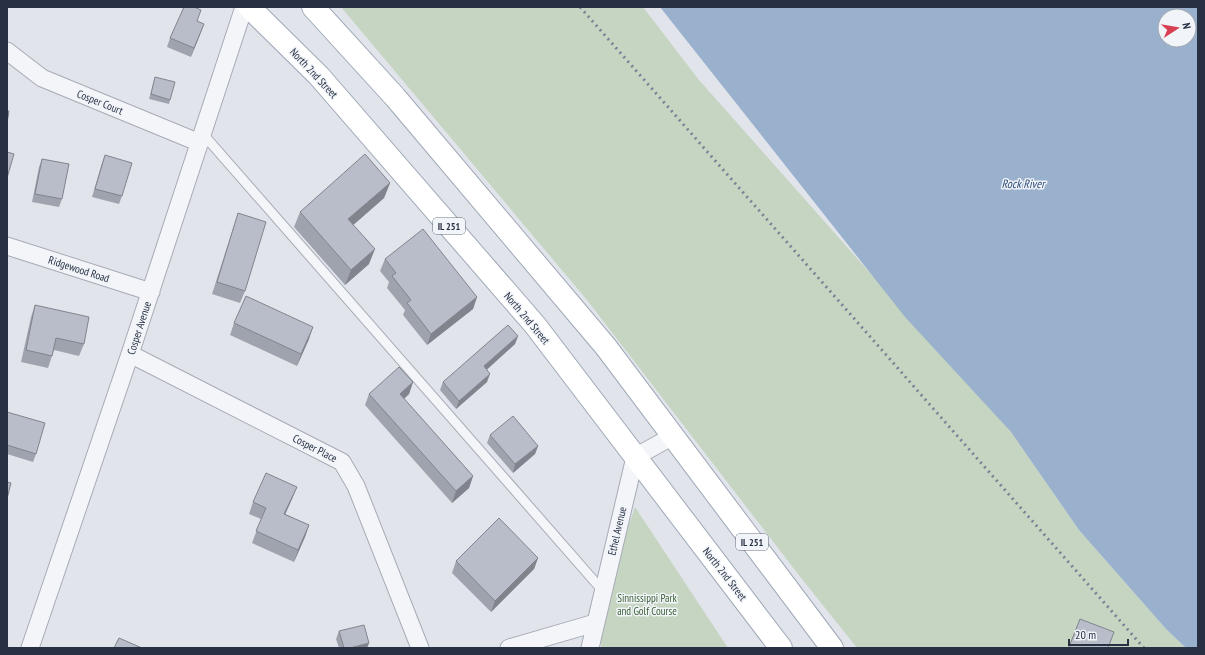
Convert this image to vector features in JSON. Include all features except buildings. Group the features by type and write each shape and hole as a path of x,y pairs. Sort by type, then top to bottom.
{"main road":[{"name":"North 2nd Street","path":"249,7 319,76 535,325 781,648"},
{"name":"IL 251","path":"313,7 395,97 601,341 832,648"}],"street":[{"name":"Cosper Avenue","path":"30,648 151,292 244,7"},
{"name":"Cosper Court","path":"7,51 42,78 202,138"},
{"name":"Ridgewood Road","path":"7,246 151,292"},
{"name":"Cosper Place","path":"130,354 342,462 356,486 420,648"},
{"path":"635,457 673,436"},
{"name":"Ethel Avenue","path":"590,648 635,457"},
{"path":"509,648 595,622 602,648"}],"lane":[{"path":"202,138 603,591"}],"green space":[{"path":"341,7 643,7 699,80 1011,432 1079,530 1166,629 1186,648 857,648 798,574 587,300"},
{"name":"Sinnissippi Park and Golf Course","path":"635,507 728,648 602,648 595,623"}],"water":[{"name":"Rock River","path":"660,7 1198,7 1198,648 1186,648 1166,629 1079,530 1011,432 905,317"}],"railway":[{"path":"580,7 1144,648"}]}
